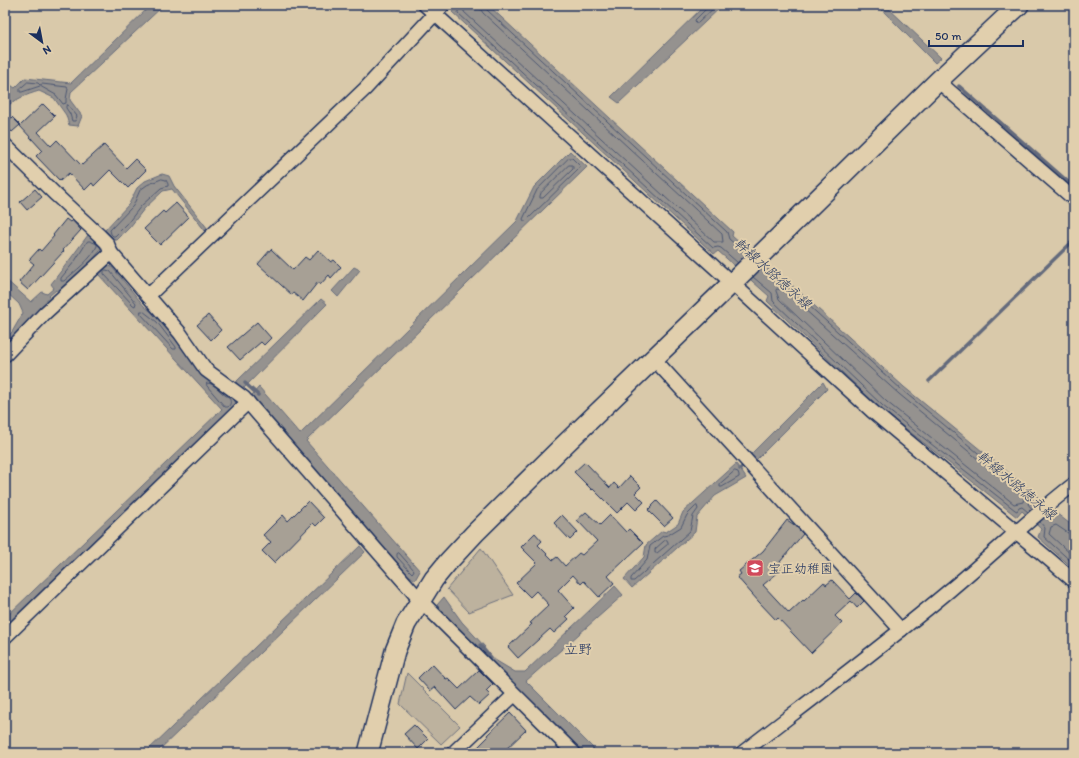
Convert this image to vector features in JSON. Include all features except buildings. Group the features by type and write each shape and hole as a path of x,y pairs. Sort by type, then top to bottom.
{"street":[{"path":"425,5 439,9 872,412 1074,581"},
{"path":"368,753 395,651 406,624 434,579 474,533 938,81 1019,5"},
{"path":"148,296 365,89 439,9"},
{"path":"938,81 1074,200"},
{"path":"5,145 56,195 103,252 148,296 180,333 206,370 240,395 420,600 574,753"},
{"path":"5,355 103,252"},
{"path":"654,359 901,630"},
{"path":"5,636 240,395"},
{"path":"742,753 901,630 1053,500 1074,484"},
{"path":"454,753 514,695"}],"shaded area":[{"path":"481,548 513,595 469,612 447,589"},
{"path":"407,673 460,726 441,744 400,704"}],"water":[{"path":"151,5 164,5 71,92 70,100 82,116 78,126 69,125 66,115 54,98 39,91 13,102 5,108 5,81 15,88 25,78 71,83"},
{"name":"幹線水路徳永線","path":"454,5 488,5 733,232 732,236 781,280 785,279 904,387 1038,497 1032,504 1051,518 1056,513 1074,527 1074,569 1038,537 1041,529 1022,511 1017,517 881,409 767,301 769,296 718,251 714,254 452,12 456,7"},
{"path":"705,5 723,5 619,103 611,97"},
{"path":"877,5 885,5 941,58 935,63"},
{"path":"570,151 587,167 306,441 420,571 415,580 406,573 252,395 259,387 300,434 517,221 534,187"},
{"path":"162,174 169,176 174,186 208,229 206,232 172,189 163,191 144,209 130,227 117,240 112,240 102,244 100,251 93,259 103,268 106,265 112,267 144,306 160,319 202,373 235,387 237,381 321,299 327,304 234,398 236,404 5,626 5,618 222,409 98,274 100,271 92,261 58,291 56,290 49,296 51,298 5,346 5,340 12,332 23,313 19,304 5,291 5,279 31,302 42,292 47,294 54,288 51,284 88,235 99,241 107,233 104,231 129,204 137,188 145,181"},
{"path":"354,267 360,270 338,297 332,291"},
{"path":"823,382 827,389 755,461 749,456"},
{"path":"736,464 746,478 715,496 697,517 695,532 632,588 624,579 644,557 646,545 662,531 666,532 678,524 683,512"},
{"path":"360,546 365,552 156,753 145,753"},
{"path":"615,586 623,595 526,681 598,753 583,753 486,656 489,653 495,660 515,672 525,672"},
{"path":"444,597 462,622 485,647 481,650 437,605"}],"waterway":[{"path":"959,86 1074,187"},
{"path":"929,381 1074,240"},
{"path":"245,383 258,395"},
{"path":"740,469 746,463"},
{"path":"480,645 490,657"}],"place":[{"name":"宝正幼稚園","path":"755,568"}],"district":[{"name":"立野","path":"578,649"}]}
